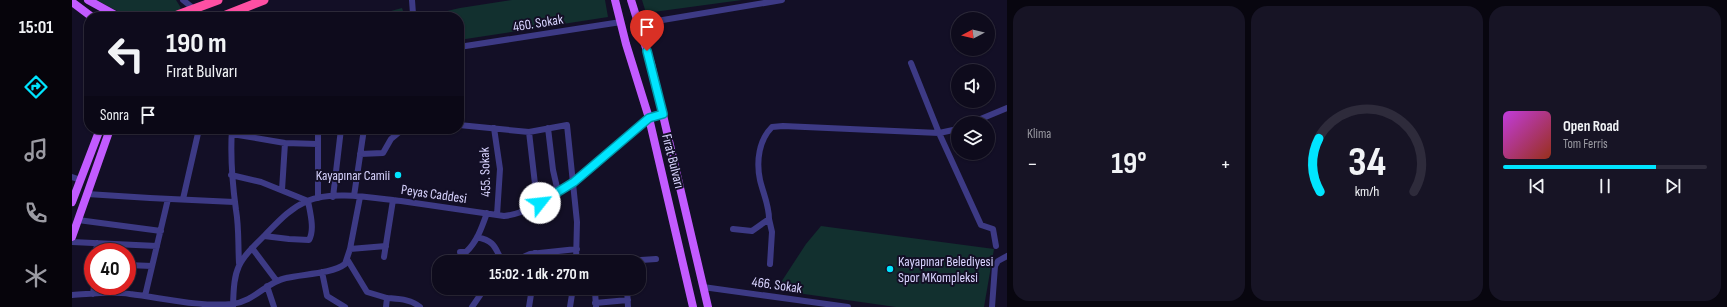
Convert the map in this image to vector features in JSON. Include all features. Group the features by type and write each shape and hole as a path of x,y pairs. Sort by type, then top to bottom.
{"highway":[{"path":"186,12 218,0"},
{"path":"234,12 264,0"}],"main road":[{"path":"88,0 110,12"},
{"name":"Fırat Bulvarı","path":"615,0 649,118 693,307"},
{"name":"Fırat Bulvarı","path":"631,0 651,64 708,307"},
{"path":"72,2 85,12"},
{"path":"72,202 98,134"},
{"path":"72,237 108,134"}],"street":[{"path":"183,0 194,9"},
{"path":"412,0 413,12"},
{"path":"639,24 782,0"},
{"name":"460. Sokak","path":"464,46 621,22"},
{"path":"911,63 939,133 981,225 994,229 996,246"},
{"path":"988,116 1007,108"},
{"name":"Peyas Caddesi","path":"233,305 234,283 239,263 277,222 292,209 308,201 318,198 357,197 392,200 504,216 518,214 540,203 574,182 649,118 663,114"},
{"path":"464,125 529,132 567,125 577,222 577,255"},
{"path":"770,264 772,232 769,219 769,210 758,168 761,145 766,133 772,127 790,126 939,133 951,130"},
{"name":"455. Sokak","path":"494,128 500,169 497,215"},
{"path":"548,128 553,170 558,192"},
{"path":"529,132 534,184 540,203"},
{"path":"183,199 198,134"},
{"path":"232,134 231,175 236,210 239,263"},
{"path":"245,134 285,143 318,144"},
{"path":"318,134 318,198"},
{"path":"333,197 340,134"},
{"path":"136,295 205,304 233,305 251,298 276,280 322,272 342,266 347,259 350,249 363,134"},
{"path":"360,154 383,153 384,148 391,139 398,134"},
{"path":"282,190 285,143"},
{"path":"231,175 261,182 308,201 311,223 311,238 309,240 264,236"},
{"path":"72,177 81,180"},
{"path":"87,194 234,202"},
{"path":"145,296 168,199"},
{"path":"384,257 392,200"},
{"path":"460,252 466,252 477,238 487,213"},
{"path":"733,229 752,231 769,219"},
{"path":"78,220 161,231"},
{"path":"477,238 486,240 495,245 500,255"},
{"path":"72,242 97,243"},
{"path":"136,245 157,246"},
{"path":"350,249 386,246"},
{"path":"252,248 276,280"},
{"path":"530,255 535,253 577,249"},
{"path":"992,307 995,266 998,261 1007,256"},
{"path":"347,259 368,292 387,298 405,300 420,307"},
{"path":"646,259 656,259"},
{"path":"136,265 152,266"},
{"path":"322,272 327,296 345,307"},
{"path":"267,286 274,307"},
{"name":"466. Sokak","path":"703,287 848,307"},
{"path":"72,295 84,294"},
{"path":"473,307 481,295"},
{"path":"530,307 531,295"},
{"path":"570,307 572,295"},
{"path":"595,295 596,305 628,304"},
{"path":"386,307 387,298"}],"green space":[{"path":"96,0 176,0 181,8 178,11 173,12 119,12"},
{"path":"512,0 605,0 608,17 464,39 464,12 443,12"},
{"path":"642,0 742,0 646,13"},
{"path":"402,8 403,12 387,12"},
{"name":"Kayapınar Belediyesi Spor MKompleksi","path":"821,226 994,249 984,307 896,307 776,290 806,244"}],"place":[{"name":"Kayapınar Camii","path":"398,175"},
{"name":"Kayapınar Belediyesi Spor MKompleksi","path":"890,269"}],"route":[{"path":"540,203 574,182 649,118 663,114 647,51"}]}
